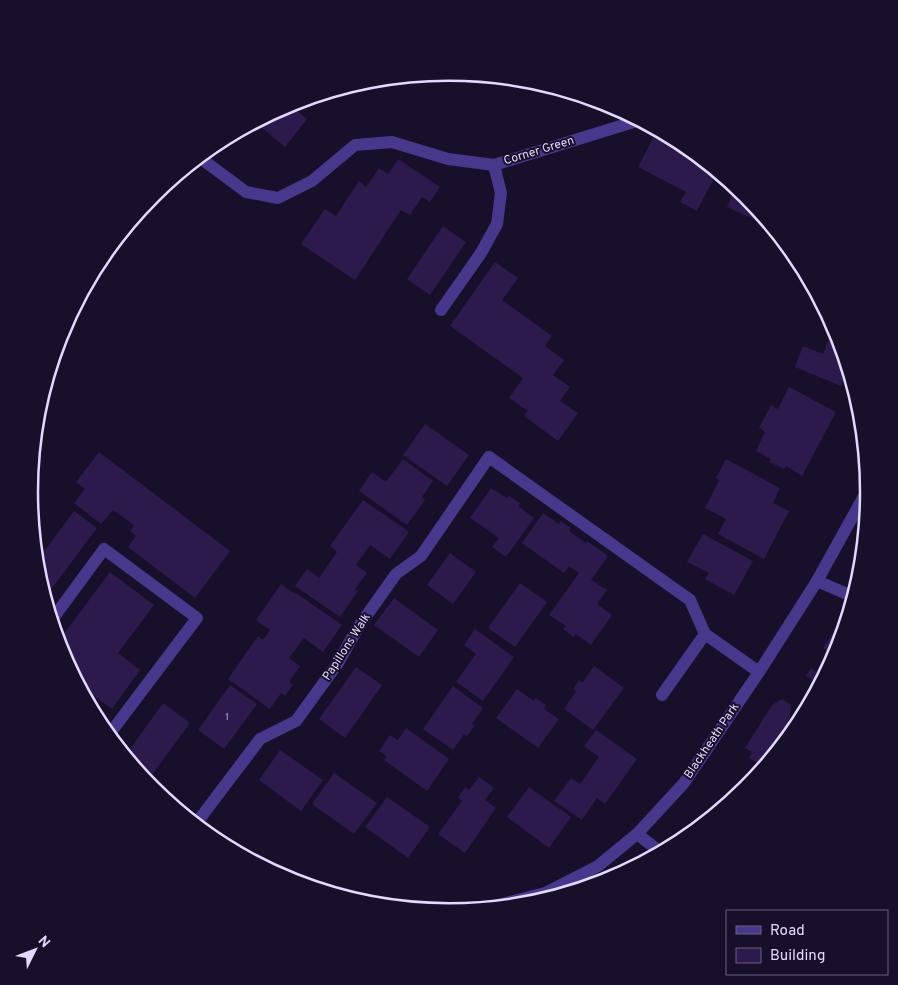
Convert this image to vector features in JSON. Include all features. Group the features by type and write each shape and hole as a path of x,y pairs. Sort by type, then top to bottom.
{"street":[{"name":"Corner Green","path":"205,161 246,192 278,198 312,181 354,145 392,142 448,159 494,165 631,123"},
{"path":"441,310 481,253 497,224 501,193 494,165"},
{"name":"Papillons Walk","path":"199,820 260,739 296,721 338,663 356,629 396,574 421,556 489,457 690,600 704,634"},
{"name":"Blackheath Park","path":"545,892 598,866 637,834 684,783 759,672 817,581 860,503"},
{"path":"56,614 104,549 197,618 113,729"},
{"path":"817,581 847,594"},
{"path":"662,695 704,634 759,672"},
{"path":"637,834 656,848"}],"building":[{"path":"297,110 307,119 285,147 260,127"},
{"path":"654,136 678,150 714,178 697,211 680,202 686,192 638,167"},
{"path":"398,159 440,187 430,202 422,197 410,215 401,210 355,280 301,244 325,209 336,216 359,181 366,187 379,168 388,174"},
{"path":"732,195 758,221 727,207"},
{"path":"443,226 466,242 430,295 407,279"},
{"path":"495,262 518,278 502,300 552,336 545,346 564,360 553,375 570,387 560,401 578,413 558,441 524,416 528,411 509,398 523,378 450,326"},
{"path":"830,337 844,378 841,386 795,367 803,346 823,354"},
{"path":"789,387 836,412 802,476 786,466 784,469 769,462 771,459 756,451 765,432 759,428 771,405 778,409"},
{"path":"425,424 469,455 447,486 403,455"},
{"path":"99,452 230,551 195,598 128,547 136,536 130,531 134,525 113,510 101,524 74,503 85,489 76,482"},
{"path":"403,459 433,481 422,497 425,500 407,525 359,491 372,472 386,482"},
{"path":"726,459 780,488 773,503 789,511 764,559 718,534 726,519 705,508 719,480 716,478"},
{"path":"491,488 507,498 509,496 520,503 518,506 534,518 506,557 492,547 499,538 470,518"},
{"path":"363,500 409,532 390,559 370,545 356,565 367,573 355,589 358,591 340,617 295,586 307,569 319,578 337,552 330,546"},
{"path":"74,511 97,528 50,591 42,554"},
{"path":"543,513 559,524 560,521 571,528 569,531 608,556 591,580 607,590 597,604 612,615 591,645 576,634 574,637 563,629 566,626 549,615 579,573 569,566 564,573 522,543"},
{"path":"703,534 753,561 734,595 705,579 709,573 687,562"},
{"path":"450,553 476,572 453,604 427,585"},
{"path":"110,572 154,605 118,653 140,670 112,709 91,694 80,675 63,635"},
{"path":"520,583 547,602 515,647 488,628"},
{"path":"281,584 342,625 323,652 304,638 289,658 300,666 289,682 293,685 285,696 281,693 270,709 228,679 258,636 263,640 270,630 256,620"},
{"path":"394,598 438,630 419,657 374,625"},
{"path":"475,629 514,657 483,701 456,682 476,654 464,645"},
{"path":"832,634 835,636 829,651 823,648"},
{"path":"827,653 814,681 806,676 811,668 816,672"},
{"path":"594,666 624,688 593,730 564,709 576,691 573,689 579,680 582,683"},
{"path":"356,667 382,685 345,738 319,719"},
{"path":"230,685 257,704 224,749 198,730"},
{"path":"453,686 483,708 472,724 475,725 467,736 464,734 453,750 423,729"},
{"path":"517,689 534,701 536,698 546,705 543,708 559,719 538,748 496,718"},
{"path":"782,699 791,705 790,717 787,723 789,724 758,764 749,758 752,752 745,748 772,705"},
{"path":"163,703 190,723 152,775 129,750"},
{"path":"406,728 449,759 427,791 384,760 386,756 379,751 390,735 398,740"},
{"path":"596,730 637,759 605,804 597,798 582,820 554,801 571,778 580,784 599,757 584,746"},
{"path":"280,750 323,780 301,811 259,780"},
{"path":"334,773 377,803 354,834 312,804"},
{"path":"479,777 494,788 485,800 496,808 465,853 438,834 462,801 458,798 465,787 469,790"},
{"path":"529,787 571,817 549,848 507,817"},
{"path":"387,797 430,827 408,858 365,827"}]}
